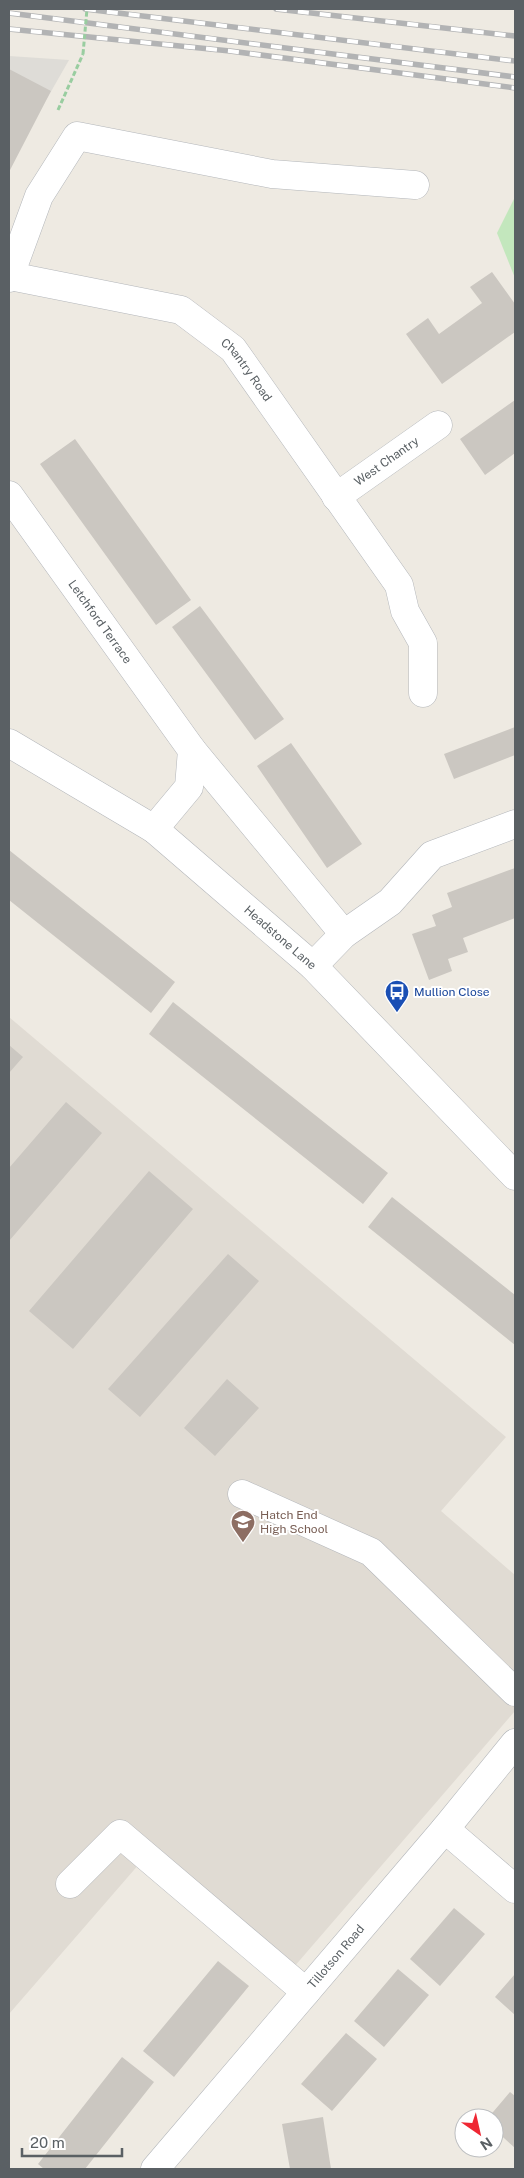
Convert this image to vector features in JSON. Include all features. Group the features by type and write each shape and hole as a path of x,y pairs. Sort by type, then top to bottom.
{"street":[{"path":"9,277 39,196 77,136 272,174 415,185"},
{"name":"Chantry Road","path":"9,277 181,310 233,349 399,584 405,611 423,643 423,693"},
{"name":"West Chantry","path":"336,497 438,426"},
{"name":"Letchford Terrace","path":"9,495 192,750 344,934"},
{"name":"Headstone Lane","path":"9,743 154,829 313,966 515,1176"},
{"path":"154,829 189,787 192,750"},
{"path":"313,966 344,934 390,902 432,855 515,824"},
{"path":"242,1494 371,1552 515,1692"},
{"name":"Tillotson Road","path":"156,2169 515,1744"},
{"path":"445,1829 515,1889"},
{"path":"70,1884 120,1834 306,1992"}],"path":[{"path":"83,54 87,9"}],"shaded area":[{"path":"9,56 69,60 9,165"},
{"name":"Hatch End High School","path":"9,1017 506,1437 441,1511 515,1575 515,1711 281,1982 140,1863 9,2014"}],"green space":[{"path":"515,197 515,278 497,233"}],"building":[{"path":"9,69 51,91 9,172"},
{"path":"492,272 515,304 515,332 442,384 406,334 428,318 439,334 482,303 470,287"},
{"path":"515,400 515,453 485,475 460,439"},
{"path":"75,439 191,600 156,625 40,464"},
{"path":"200,606 284,719 255,740 172,627"},
{"path":"515,727 515,755 454,779 444,754"},
{"path":"291,743 362,844 327,868 257,766"},
{"path":"9,850 175,982 151,1013 9,900"},
{"path":"515,868 515,918 463,938 468,952 448,959 452,971 429,980 412,934 436,926 432,915 452,907 447,893"},
{"path":"173,1002 388,1173 363,1204 149,1034"},
{"path":"9,1045 23,1057 9,1073"},
{"path":"66,1102 102,1133 9,1241 9,1168"},
{"path":"149,1171 193,1209 73,1349 29,1311"},
{"path":"392,1197 515,1295 515,1345 368,1227"},
{"path":"228,1254 259,1281 140,1417 108,1389"},
{"path":"227,1379 259,1408 215,1456 184,1428"},
{"path":"454,1908 485,1934 440,1986 410,1959"},
{"path":"218,1961 249,1986 174,2077 143,2051"},
{"path":"398,1969 429,1995 384,2047 354,2021"},
{"path":"515,1974 515,2015 495,1997"},
{"path":"346,2033 377,2059 332,2111 301,2084"},
{"path":"122,2057 154,2082 85,2169 44,2169 38,2164"},
{"path":"510,2092 515,2096 515,2148 504,2138 504,2108 496,2108"},
{"path":"323,2117 331,2169 290,2169 282,2124"}],"railway":[{"path":"85,9 515,61"},
{"path":"276,9 515,36"},
{"path":"9,13 515,77"},
{"path":"9,29 230,51 515,88"}],"place":[{"name":"Mullion Close","path":"397,1013"},
{"name":"Hatch End High School","path":"243,1543"}]}
